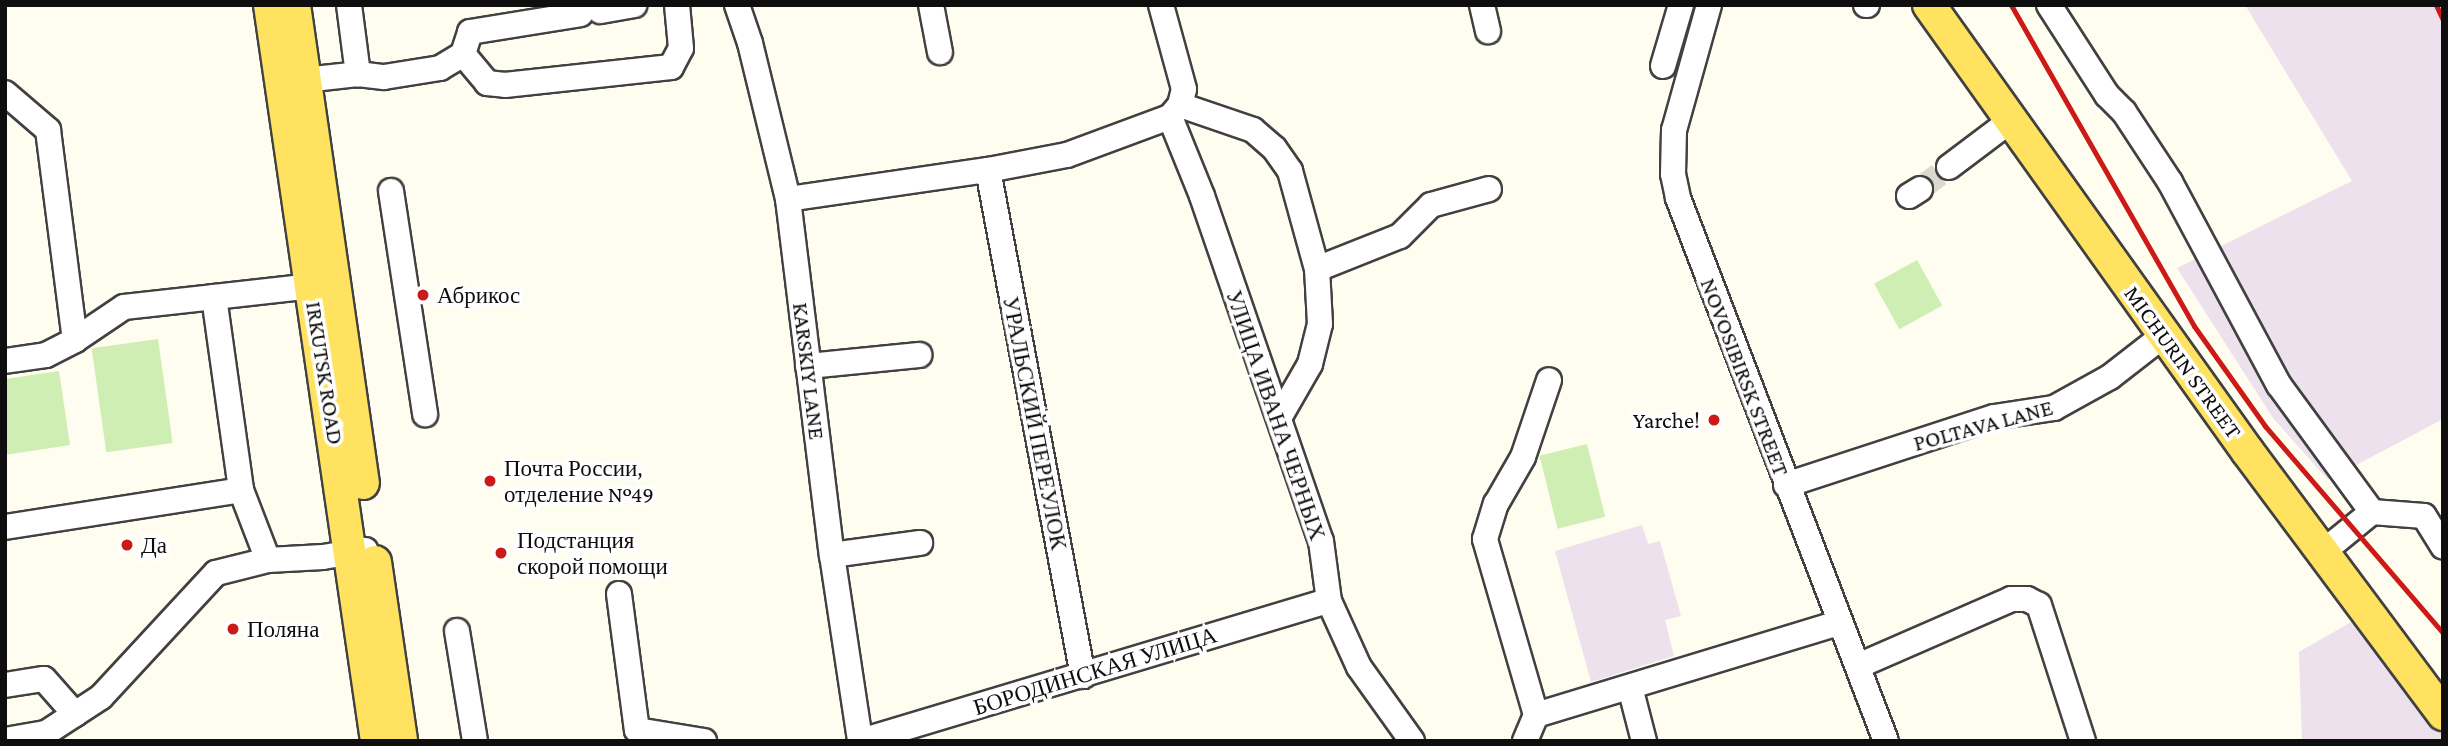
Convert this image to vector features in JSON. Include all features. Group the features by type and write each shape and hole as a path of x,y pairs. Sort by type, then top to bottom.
{"main road":[{"name":"IRKUTSK ROAD","path":"270,5 312,286 401,741"},
{"name":"IRKUTSK ROAD","path":"294,5 362,550 377,741"},
{"name":"MICHURIN STREET","path":"1929,5 2164,335 2443,714"}],"street":[{"path":"349,5 358,74"},
{"path":"304,80 358,74 384,76 440,68 463,54 470,32 634,5"},
{"path":"463,54 487,83 505,85 671,67 681,48 677,5"},
{"name":"KARSKIY LANE","path":"737,5 750,43 788,199 832,555 861,741"},
{"path":"931,5 940,52"},
{"path":"1161,5 1184,89 1175,111"},
{"path":"1482,5 1488,31"},
{"path":"1663,66 1681,5"},
{"name":"NOVOSIBIRSK STREET","path":"1709,5 1674,130 1674,174 1685,223 1886,741"},
{"path":"2049,5 2107,95 2124,112 2171,182 2279,385 2372,512"},
{"path":"5,93 48,131 75,340"},
{"path":"788,199 988,170 1067,155 1175,111 1253,130 1274,148 1290,171 1317,269 1320,324 1310,364 1279,418"},
{"name":"УЛИЦА ИВАНА ЧЕРНЫХ","path":"1175,111 1321,541 1329,601 1359,667 1412,741"},
{"path":"1949,167 2010,121"},
{"name":"УРАЛЬСКИЙ ПЕРЕУЛОК","path":"988,170 1083,676"},
{"path":"1317,269 1400,236 1431,205 1489,188"},
{"path":"391,191 425,414"},
{"path":"5,361 46,355 75,340 124,307 312,286"},
{"path":"214,297 241,490 268,560"},
{"name":"POLTAVA LANE","path":"1786,485 1994,417 2054,408 2110,377 2164,335"},
{"path":"808,366 919,355"},
{"path":"1536,715 1485,539 1496,504 1524,457 1549,380"},
{"path":"5,527 241,490"},
{"path":"2324,551 2372,512 2433,512 2443,545"},
{"path":"832,555 920,543"},
{"path":"5,740 47,737 101,697 216,573 268,560 362,550"},
{"path":"619,594 637,730 704,741"},
{"path":"1858,666 2011,599 2027,600 2039,605 2083,741"},
{"name":"БОРОДИНСКАЯ УЛИЦА","path":"861,741 1329,601"},
{"path":"1522,740 1536,715 1839,623"},
{"path":"457,631 475,741"},
{"path":"5,685 44,679 75,714"},
{"path":"1630,687 1644,741"}],"shaded area":[{"path":"2245,5 2443,5 2443,419 2328,480 2273,418 2177,268 2352,181"},
{"path":"1642,525 1648,544 1660,541 1681,616 1665,620 1674,656 1591,682 1555,551"},
{"path":"2358,618 2443,736 2443,741 2302,741 2299,652"}],"green space":[{"path":"1917,260 1942,305 1899,329 1874,284"},
{"path":"158,339 173,443 106,452 92,348"},
{"path":"59,371 70,445 5,455 5,379"},
{"path":"1587,444 1605,517 1558,529 1539,456"}],"tunnel":[{"path":"1920,189 1949,167"}],"railway":[{"path":"2011,5 2194,326 2265,426 2443,633"},
{"path":"2436,5 2443,20"}],"place":[{"name":"Абрикос","path":"423,295"},
{"name":"Yarche!","path":"1714,420"},
{"name":"Почта России, отделение №49","path":"490,481"},
{"name":"Да","path":"127,545"},
{"name":"Подстанция скорой помощи","path":"501,553"},
{"name":"Поляна","path":"233,629"}]}
